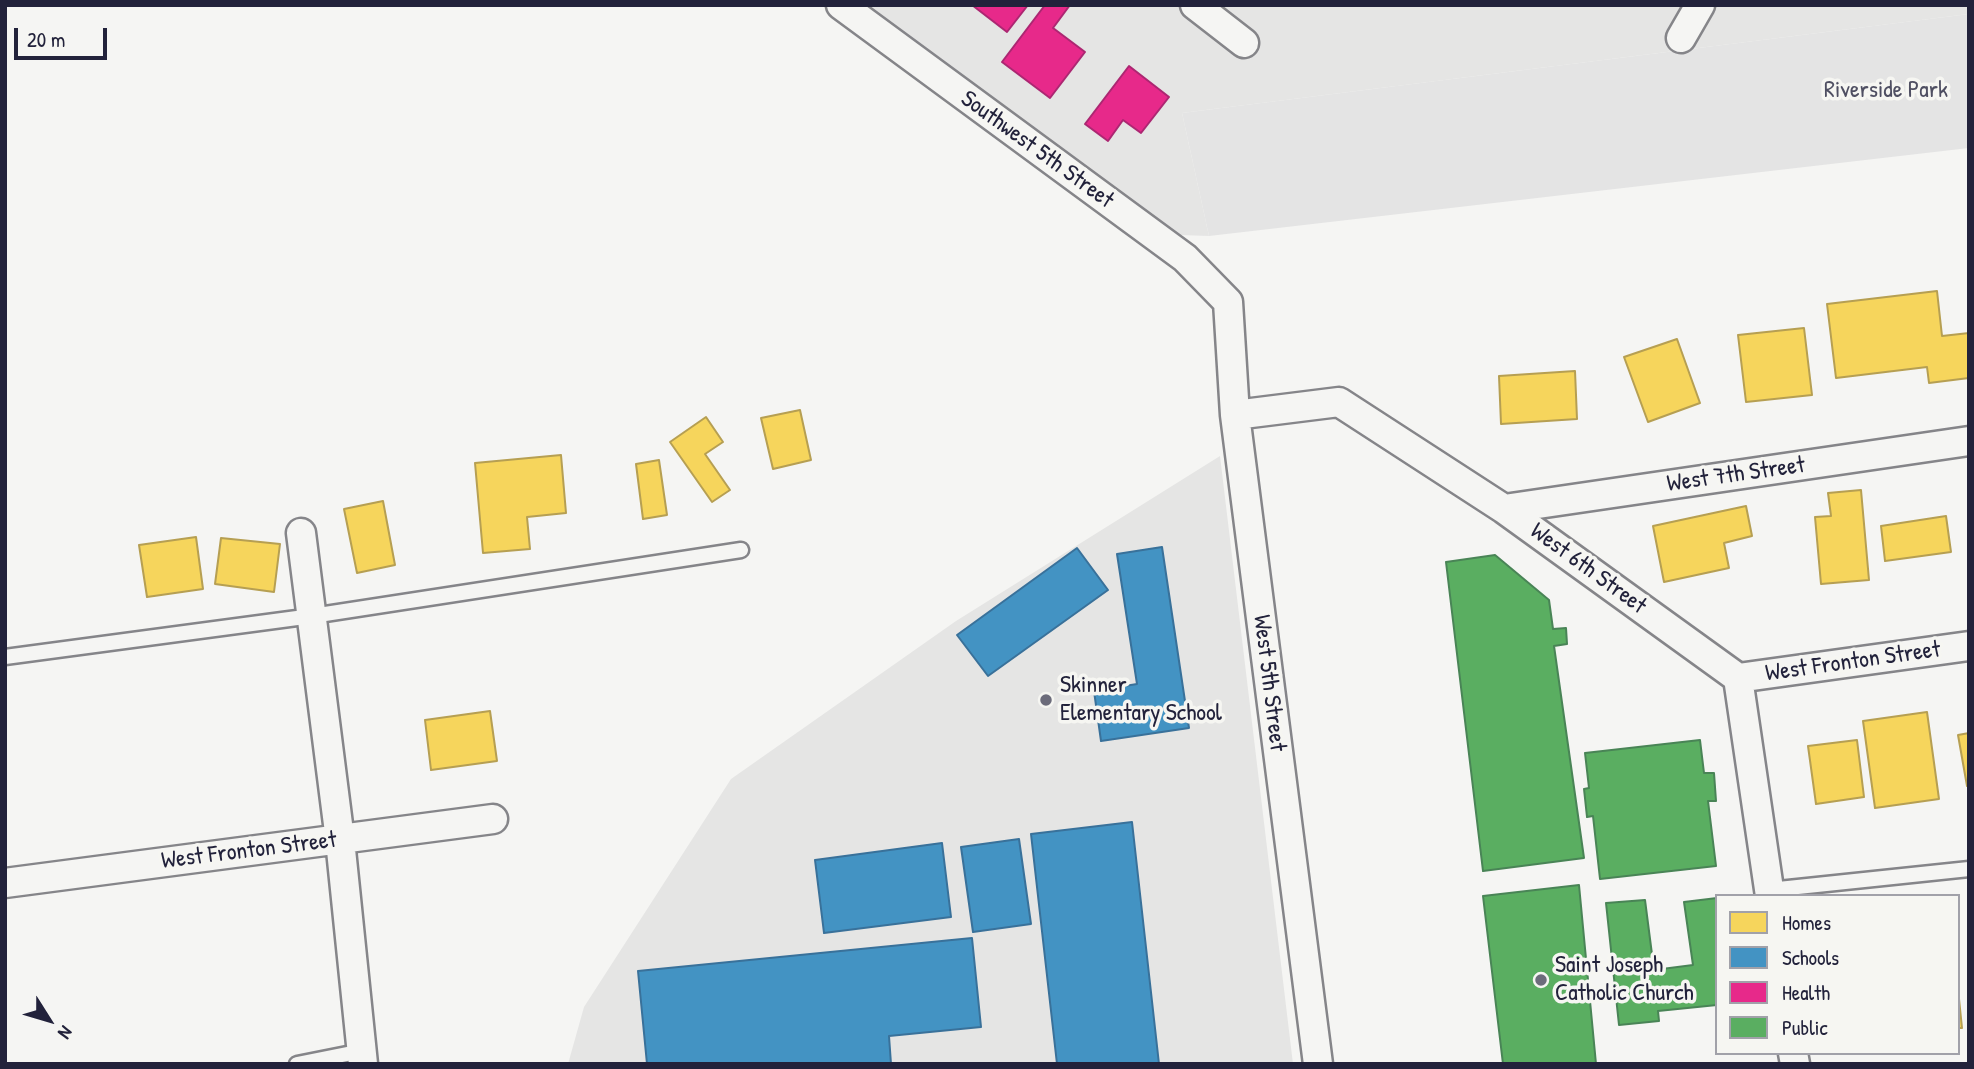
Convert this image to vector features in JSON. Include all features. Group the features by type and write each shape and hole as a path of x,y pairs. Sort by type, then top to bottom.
{"street":[{"name":"Southwest 5th Street","path":"841,5 1185,258 1228,302"},
{"path":"1195,5 1244,43"},
{"path":"1681,38 1700,5"},
{"name":"West 5th Street","path":"1228,302 1235,415 1318,1064"},
{"name":"West 6th Street","path":"1235,415 1339,402 1504,509 1738,678"},
{"name":"West 7th Street","path":"1504,509 1969,441"},
{"path":"301,533 340,840 362,1057"},
{"name":"West Fronton Street","path":"1738,678 1969,646"},
{"path":"1738,678 1770,893"},
{"name":"West Fronton Street","path":"5,883 493,819"}],"lane":[{"path":"5,657 312,616 741,550"},
{"path":"1770,893 1969,869"},
{"path":"298,1064 362,1057"}],"shaded area":[{"path":"823,5 1969,5 1969,14 1182,113 1209,236 1123,233"},
{"name":"Skinner Elementary School","path":"1220,456 1293,1064 568,1064 584,1007 731,779 956,621"}],"green space":[{"name":"Riverside Park","path":"1969,14 1969,148 1209,236 1182,113"}],"building: Homes":[{"path":"1937,291 1942,336 1969,333 1969,378 1929,383 1927,367 1836,378 1827,304"},
{"path":"1804,328 1812,395 1746,402 1738,335"},
{"path":"1677,339 1700,403 1648,422 1624,357"},
{"path":"1575,371 1577,419 1501,424 1499,376"},
{"path":"800,410 811,460 773,469 761,418"},
{"path":"706,417 723,442 705,454 730,490 712,502 670,442"},
{"path":"561,455 566,513 527,517 530,549 483,553 475,463"},
{"path":"659,460 667,515 643,519 636,464"},
{"path":"1861,490 1869,580 1821,584 1815,517 1831,516 1828,493"},
{"path":"383,501 395,565 357,573 344,509"},
{"path":"1746,506 1752,536 1724,543 1729,568 1664,582 1653,526"},
{"path":"1946,516 1951,552 1885,561 1881,526"},
{"path":"196,537 203,589 147,597 139,545"},
{"path":"221,538 280,544 274,592 215,584"},
{"path":"490,711 497,761 431,770 425,720"},
{"path":"1927,712 1939,799 1875,808 1863,721"},
{"path":"1969,733 1969,785 1967,786 1958,735"},
{"path":"1857,740 1864,797 1816,804 1808,746"}],"building: Schools":[{"path":"1162,547 1189,728 1101,741 1094,691 1137,684 1117,554"},
{"path":"1077,548 1108,590 988,676 957,635"},
{"path":"1132,822 1159,1064 1057,1064 1031,834"},
{"path":"1019,839 1031,924 973,932 961,847"},
{"path":"942,843 951,917 824,933 815,860"},
{"path":"972,938 981,1027 889,1036 891,1064 647,1064 638,971"}],"building: Health":[{"path":"972,5 1028,5 1007,32"},
{"path":"1045,5 1070,5 1053,28 1085,52 1050,98 1002,62"},
{"path":"1129,66 1169,97 1141,133 1123,120 1108,141 1085,124"}],"building: Public":[{"path":"1495,555 1549,600 1553,629 1566,628 1567,644 1554,646 1584,858 1483,871 1446,562"},
{"path":"1700,740 1704,773 1714,773 1716,801 1708,801 1716,866 1600,879 1593,816 1587,817 1584,789 1589,788 1585,753"},
{"name":"Saint Joseph Catholic Church","path":"1579,885 1596,1064 1503,1064 1483,896"},
{"path":"1715,898 1715,1005 1658,1011 1659,1021 1619,1025 1606,903 1645,900 1654,970 1693,965 1684,902"}],"place":[{"name":"Skinner Elementary School","path":"1046,700"},
{"name":"Saint Joseph Catholic Church","path":"1541,980"}]}
